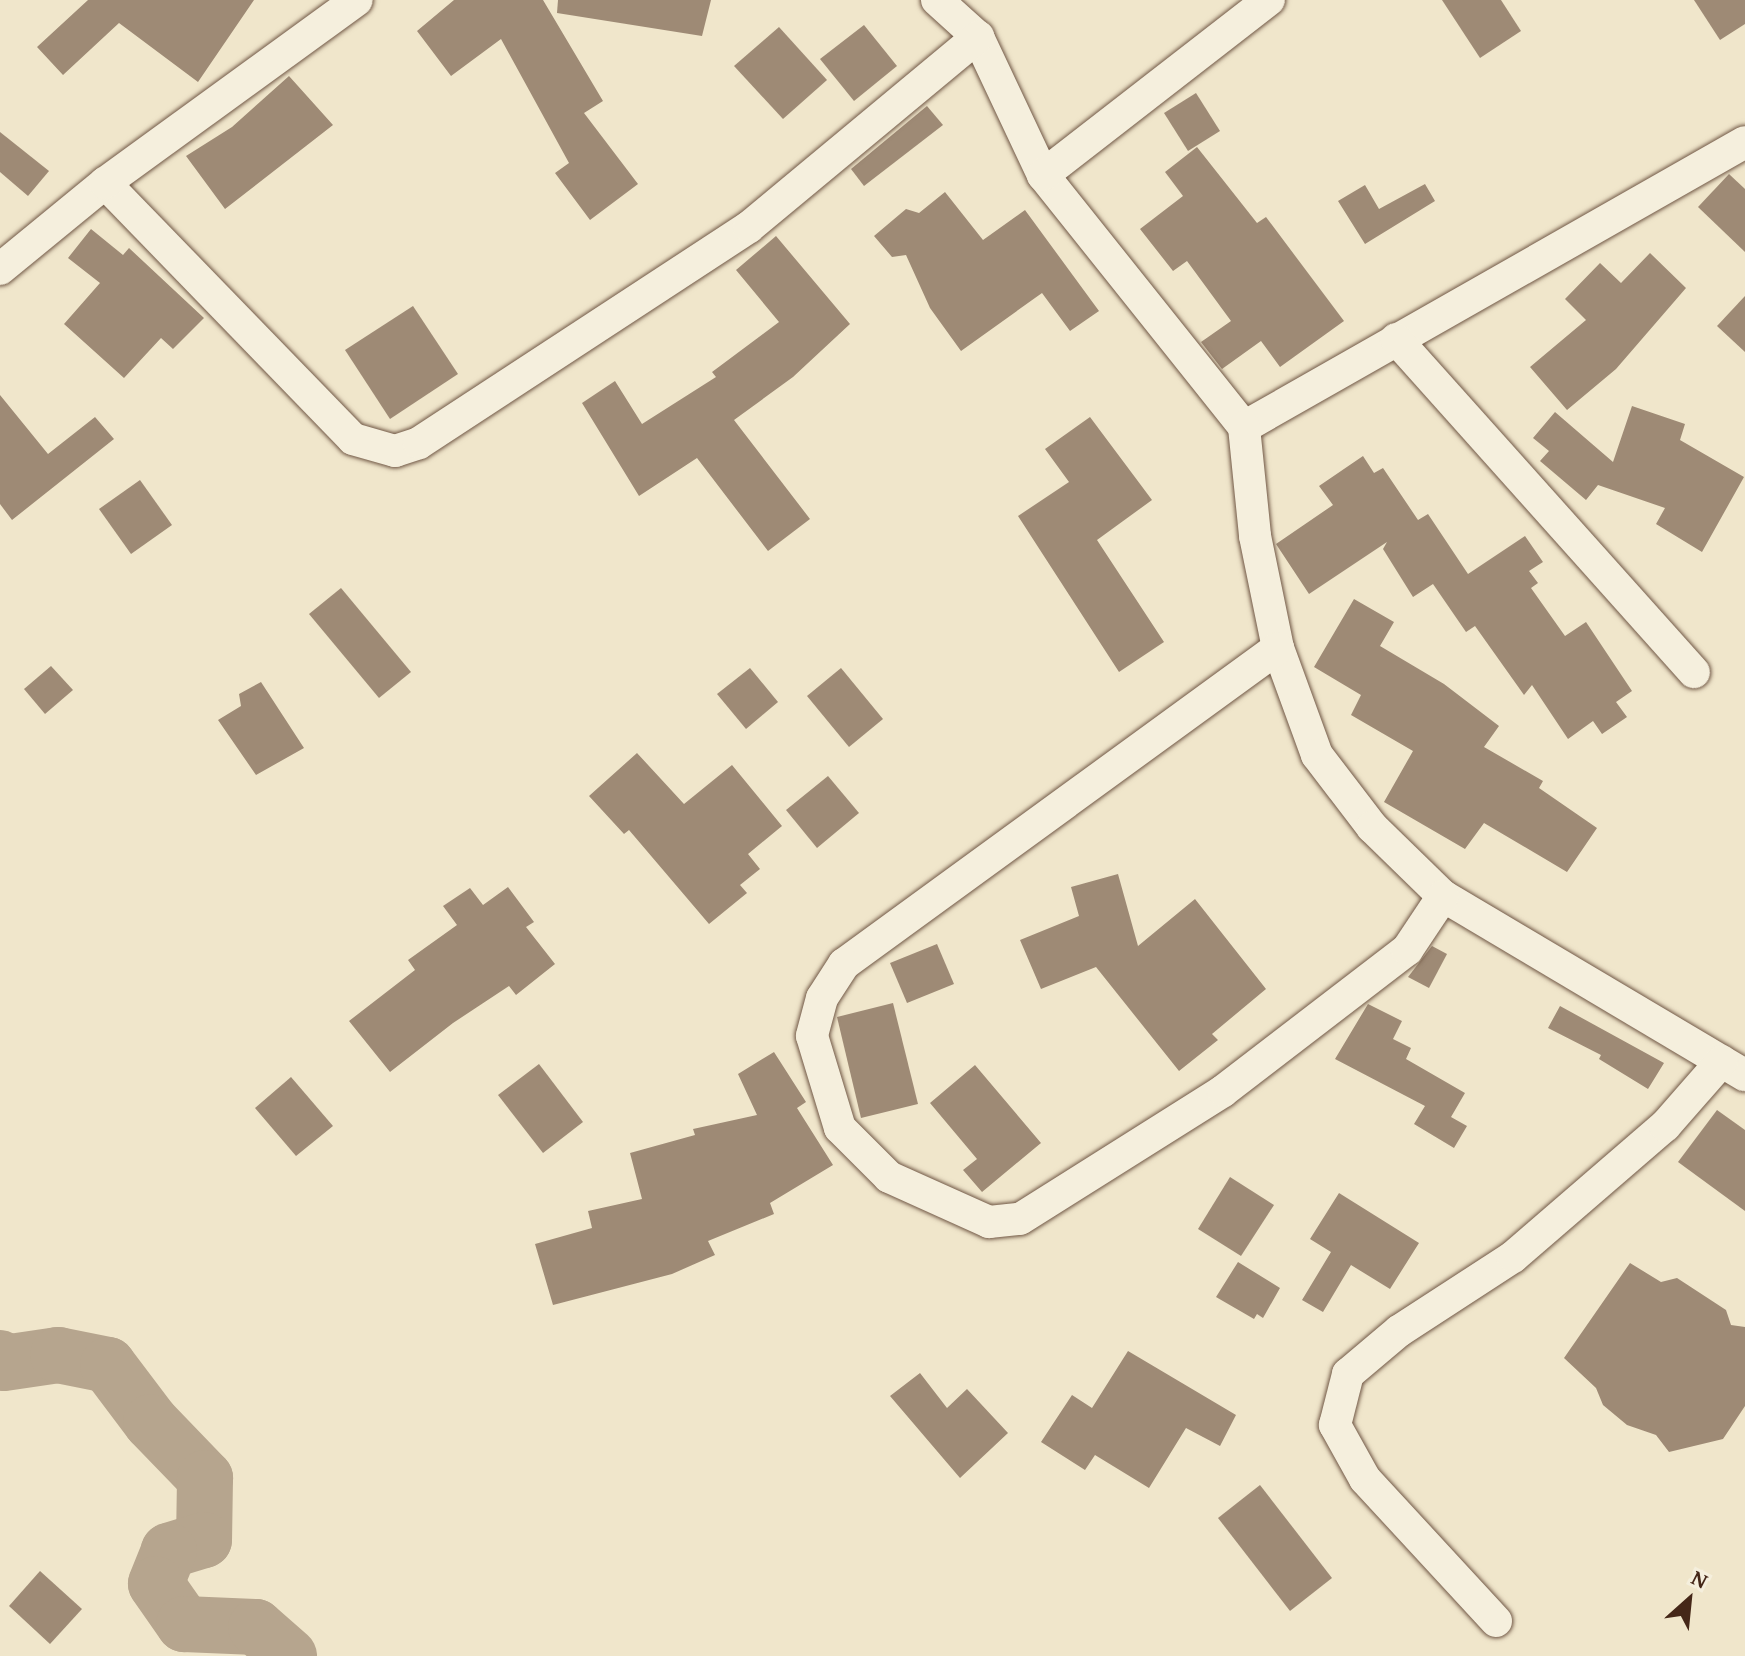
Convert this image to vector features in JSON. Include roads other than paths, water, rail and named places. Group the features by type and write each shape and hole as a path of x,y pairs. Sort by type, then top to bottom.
{"street":[{"path":"0,269 105,183 357,0"},
{"path":"937,0 978,37 1043,175 1244,427 1255,536 1278,648 1317,755 1372,827 1443,896 1734,1068 1513,1257 1399,1331 1348,1374 1335,1425 1365,1479 1496,1621"},
{"path":"1043,175 1269,0"},
{"path":"105,183 353,439 395,451 419,443 749,227 978,37"},
{"path":"1244,427 1745,142"},
{"path":"1396,339 1694,672"},
{"path":"1278,648 844,964 822,998 812,1036 840,1128 889,1177 903,1185 989,1222 1020,1219 1260,1063 1407,950 1443,896"}],"waterway":[{"path":"0,1358 4,1363 58,1355 108,1365 151,1422 205,1478 204,1540 169,1551 156,1584 184,1624 256,1627 289,1656"}]}
